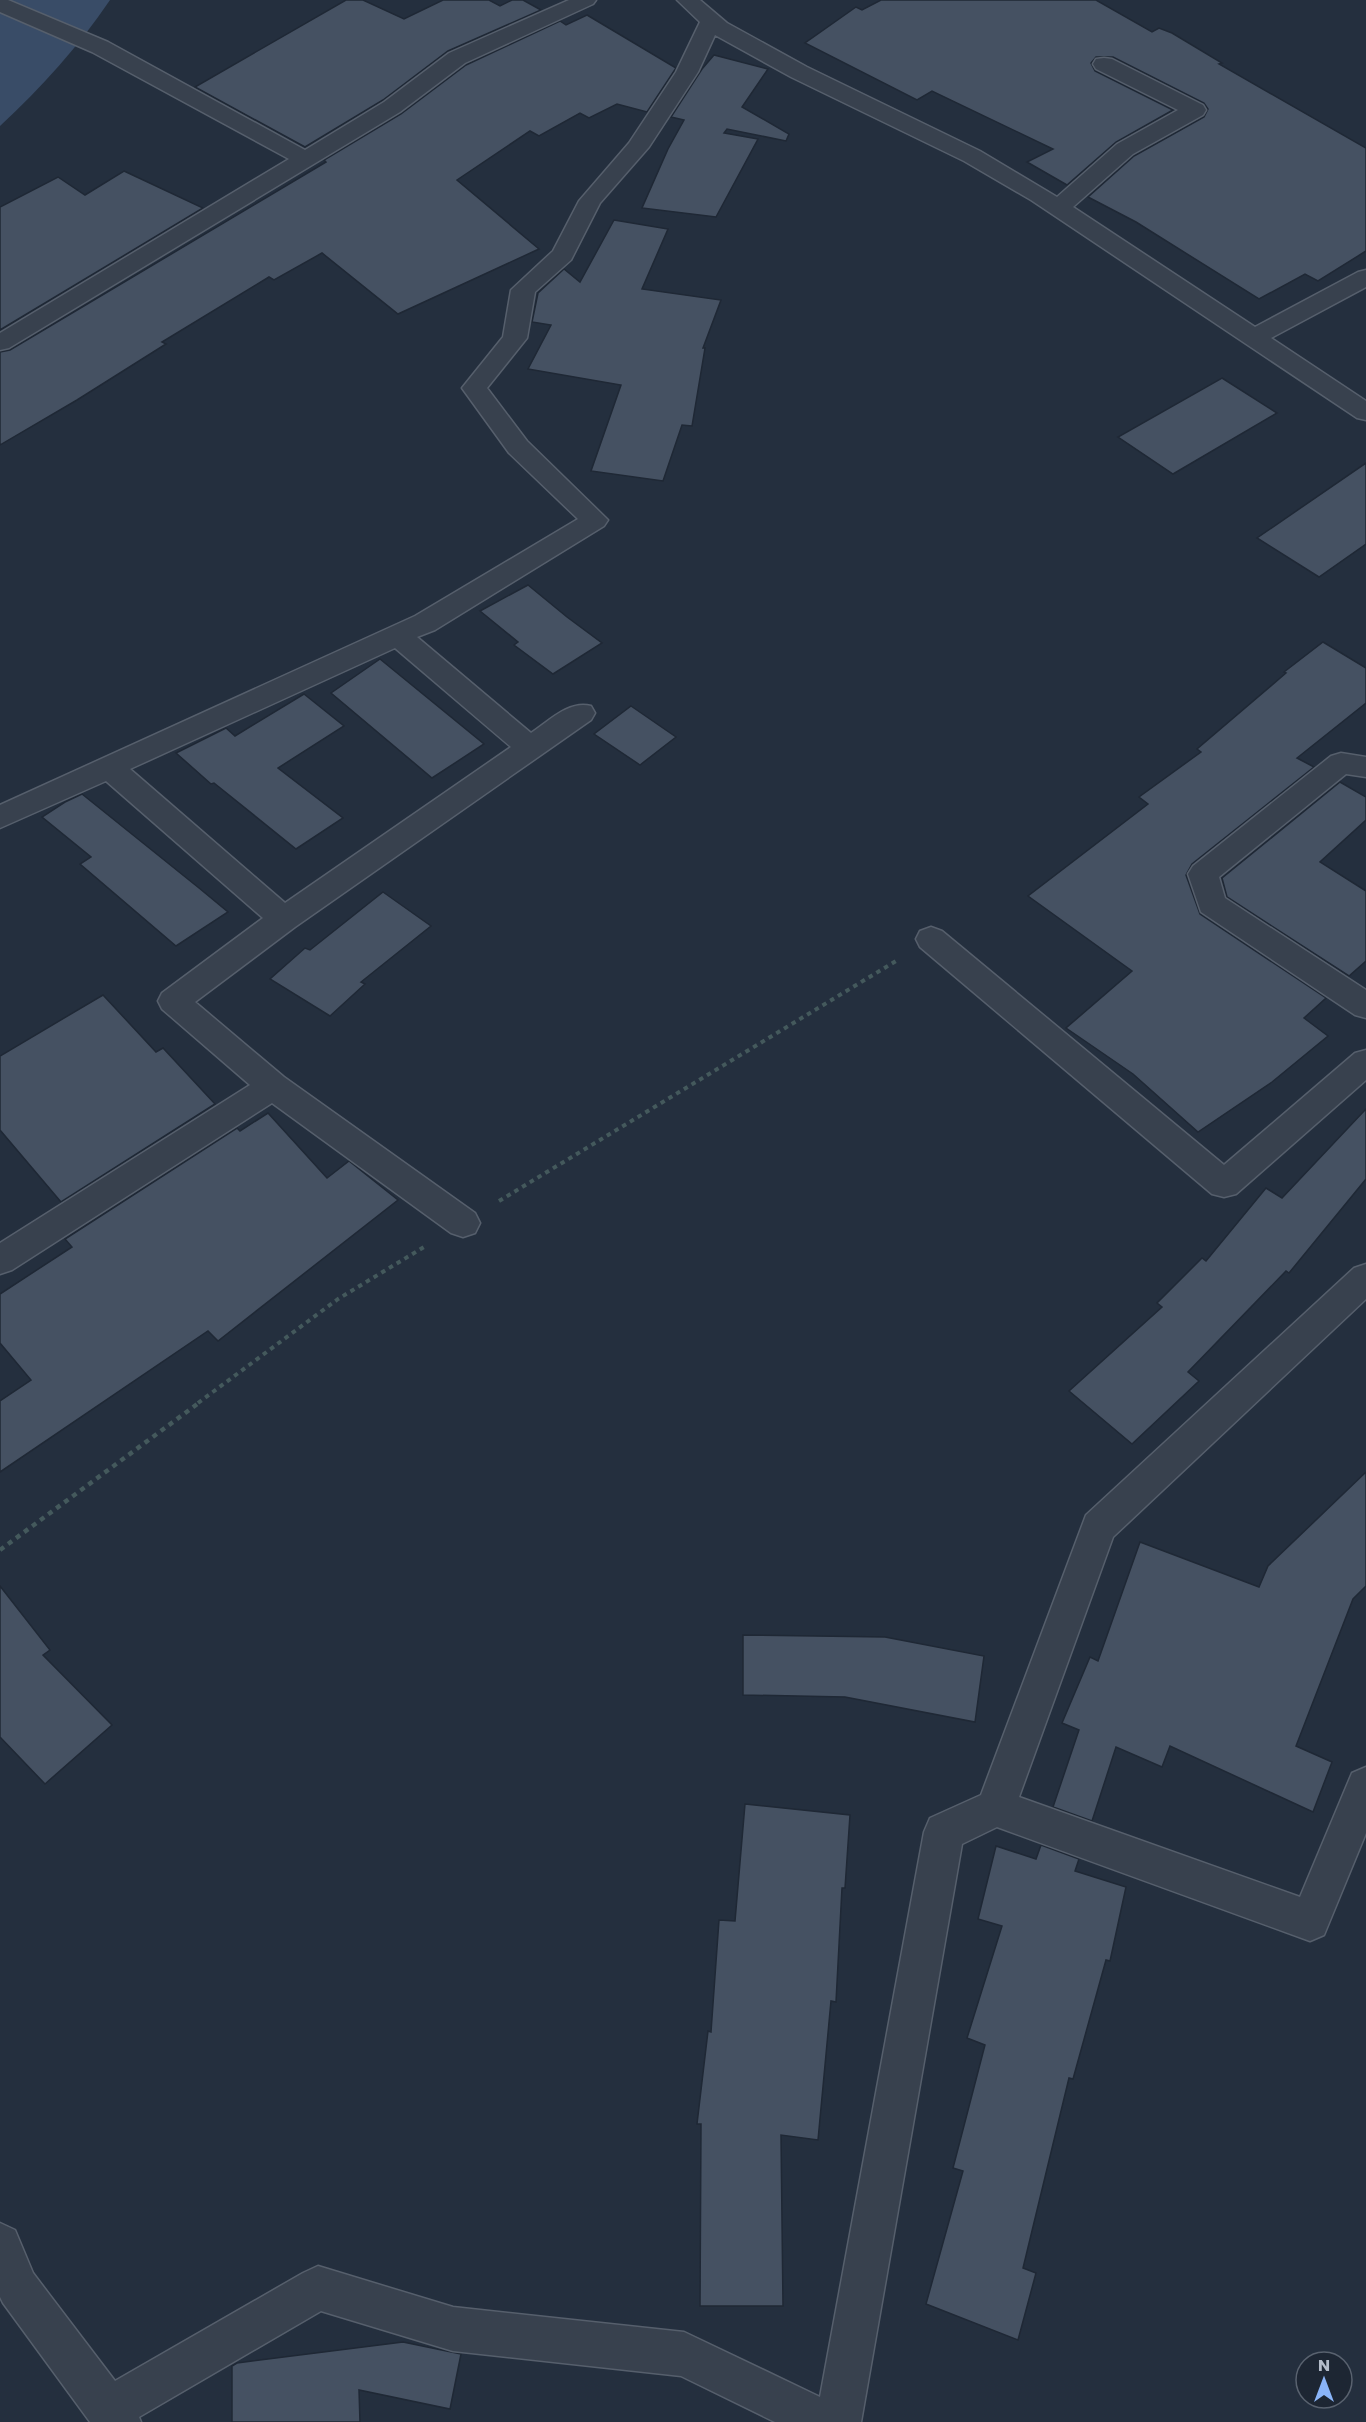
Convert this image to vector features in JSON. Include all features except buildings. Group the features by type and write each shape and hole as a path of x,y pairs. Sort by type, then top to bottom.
{"street":[{"path":"0,343 393,107 457,58 586,0"},
{"path":"687,0 711,21 799,72 972,156 1058,208 1366,412"},
{"path":"0,4 100,47 306,159"},
{"path":"0,817 425,623 596,520 518,447 474,388 515,338 522,290 563,255 590,201 638,147 687,72 711,21"},
{"path":"1058,208 1125,149 1195,110 1104,64"},
{"path":"1253,338 1366,278"},
{"path":"397,636 530,748"},
{"path":"463,1223 273,1086 173,1001 284,919 580,713"},
{"path":"1366,767 1341,763 1203,874 1212,904 1366,1006"},
{"path":"109,767 284,919"},
{"path":"931,939 1224,1184 1366,1062"},
{"path":"0,1260 273,1086"},
{"path":"996,1808 1099,1527 1366,1278"},
{"path":"838,2422 944,1832 996,1808 1310,1921 1366,1786"},
{"path":"0,2245 9,2299 113,2416 318,2288 453,2329 684,2354 823,2422"}],"water":[{"path":"0,0 110,0 59,66 0,126"}]}
